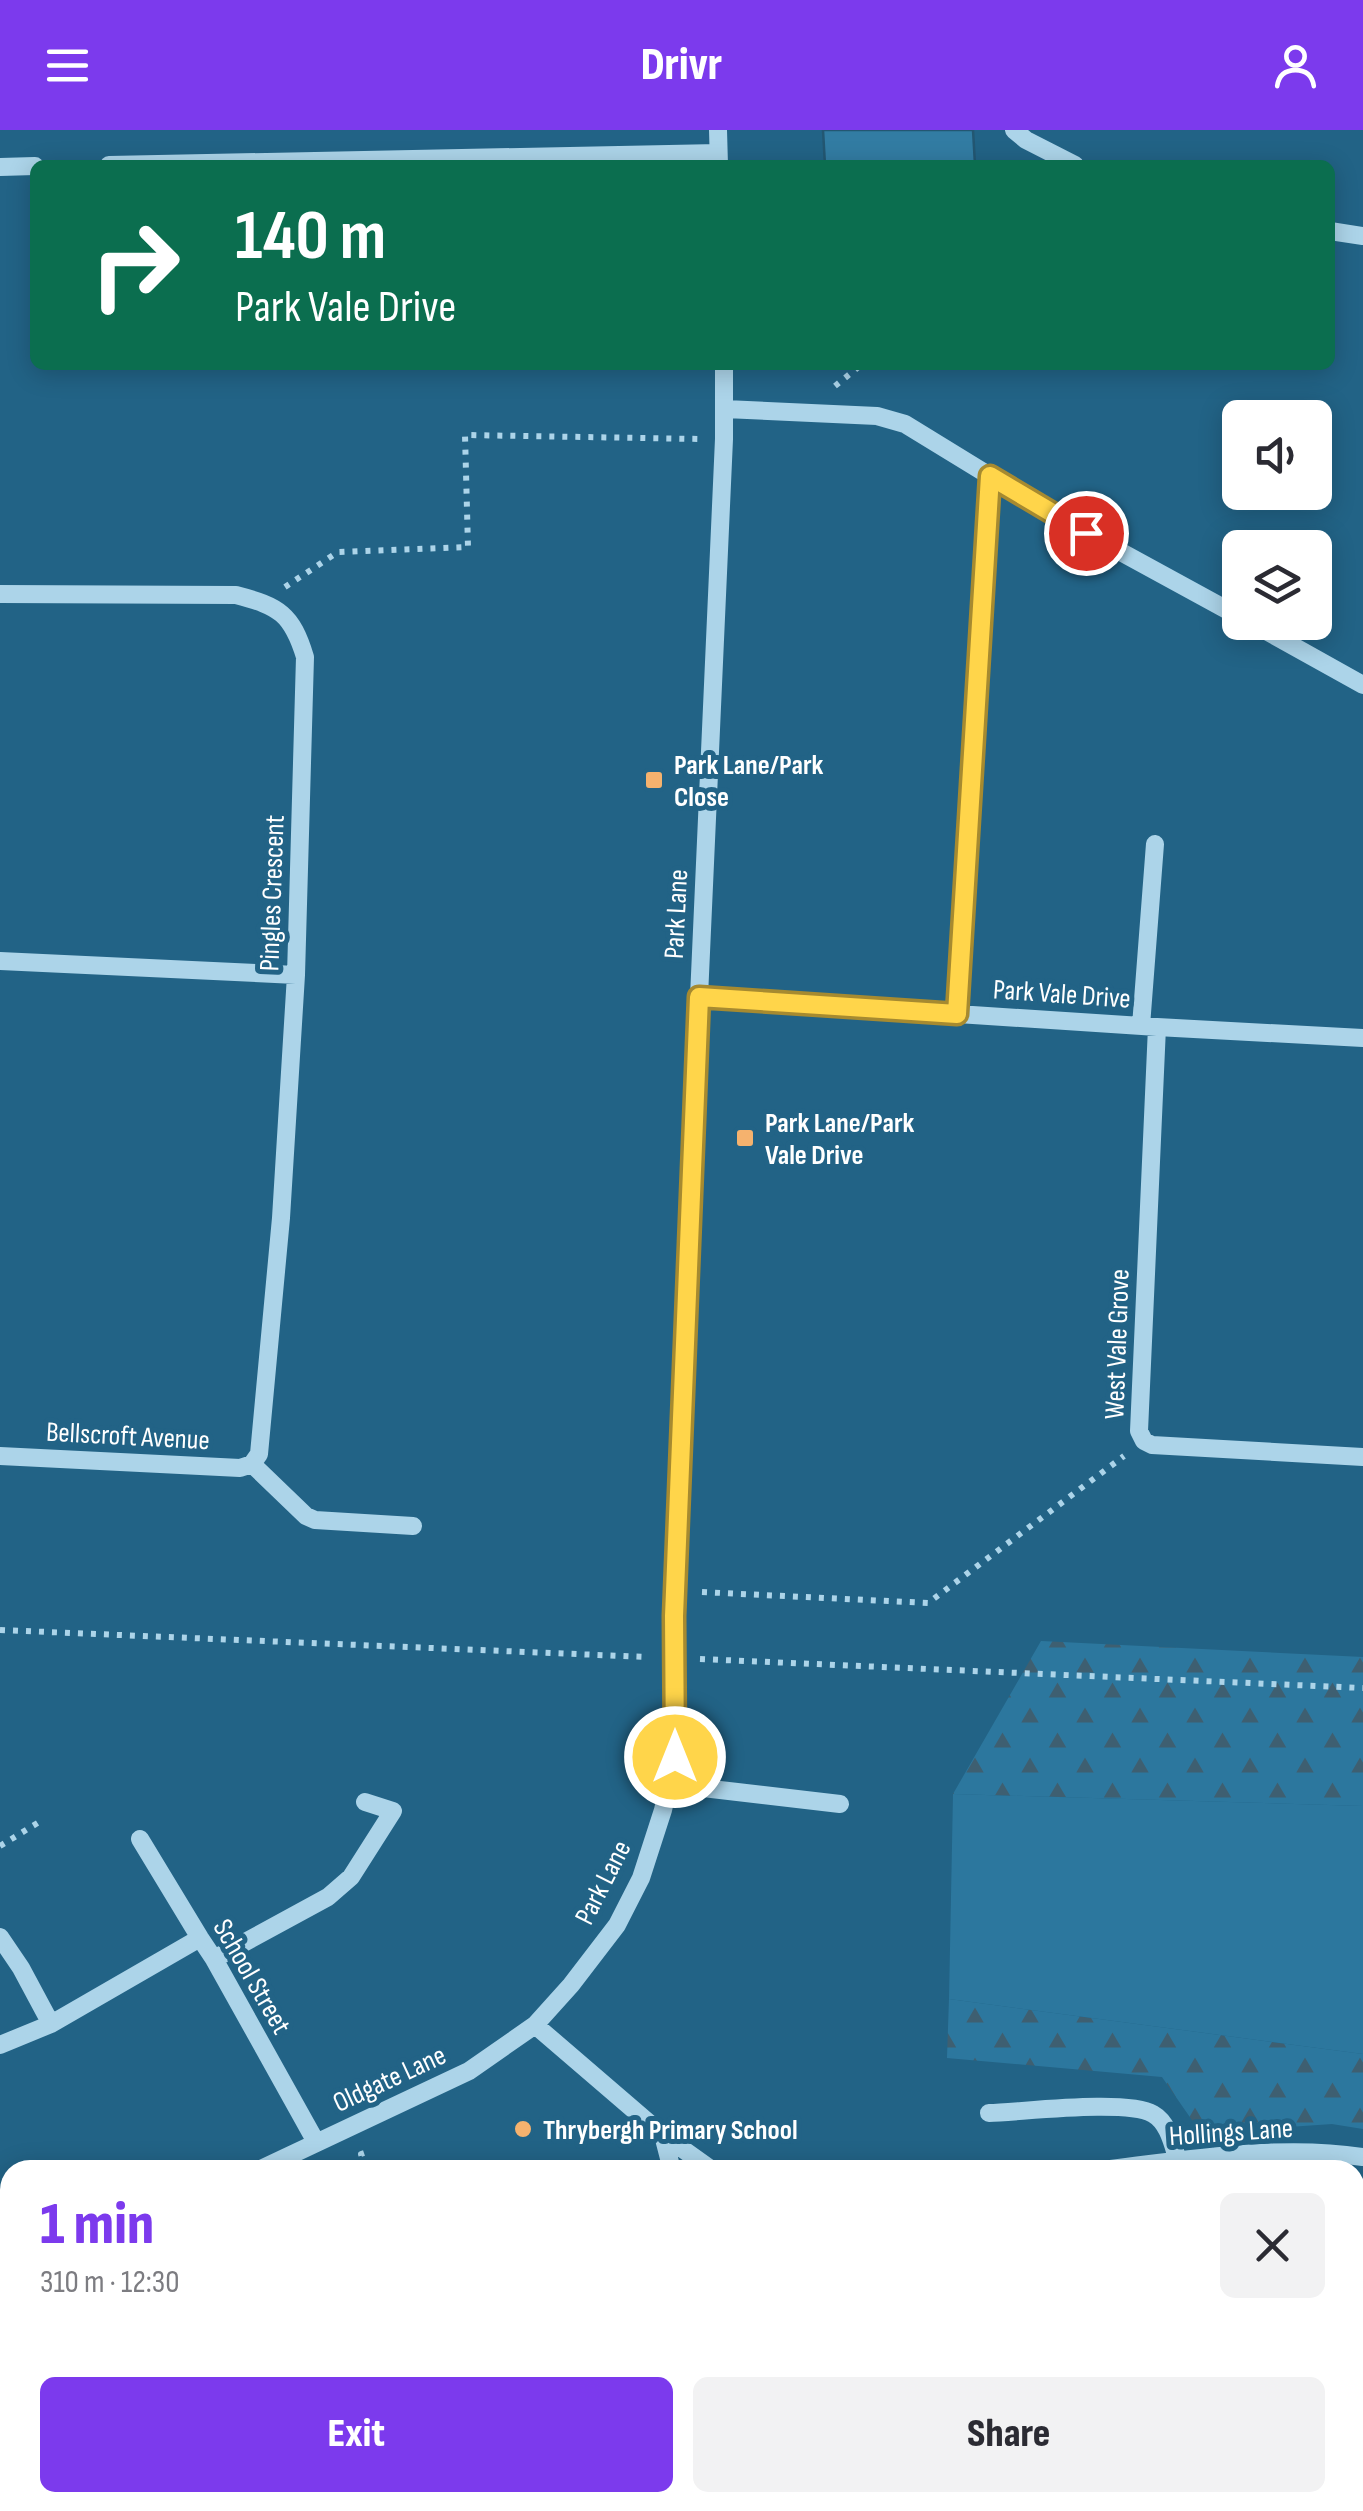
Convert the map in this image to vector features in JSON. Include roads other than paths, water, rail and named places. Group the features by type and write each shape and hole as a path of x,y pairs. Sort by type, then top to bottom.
{"street":[{"path":"616,160 718,159 718,130"},
{"path":"1014,130 1065,160"},
{"path":"0,167 30,166"},
{"path":"1335,232 1363,236"},
{"name":"Park Lane","path":"536,2025 617,1925 642,1878 675,1757 674,1616 724,370"},
{"path":"725,409 877,416 906,424 1055,516 1222,607"},
{"path":"957,1014 990,476"},
{"name":"Pingles Crescent","path":"0,594 236,596 263,602 283,614 297,632 304,658 296,976 281,1218 259,1454 252,1464"},
{"path":"1283,640 1363,684"},
{"name":"West Vale Grove","path":"1155,844 1139,1431 1144,1441 1152,1445 1363,1458"},
{"path":"0,961 296,976"},
{"name":"Park Vale Drive","path":"699,997 1363,1038"},
{"name":"Bellscroft Avenue","path":"0,1456 240,1468 252,1464"},
{"path":"252,1464 315,1520 412,1526"},
{"path":"669,1784 840,1804"},
{"path":"214,1958 328,1898 351,1877 393,1811 365,1802"},
{"name":"School Street","path":"140,1839 214,1958 316,2142"},
{"path":"0,1937 50,2024"},
{"path":"0,2045 50,2024 200,1938"},
{"path":"536,2025 662,2135 698,2160"},
{"name":"Oldgate Lane","path":"279,2160 469,2071 536,2025"},
{"path":"989,2114 1123,2106 1153,2114 1166,2128 1178,2160"},
{"path":"662,2135 669,2160"},
{"name":"Hollings Lane","path":"1190,2160 1262,2154 1363,2157"}],"place":[{"name":"Park Lane/Park Close","path":"654,780"},
{"name":"Park Lane/Park Vale Drive","path":"745,1138"},
{"name":"Thrybergh Primary School","path":"523,2129"}]}
